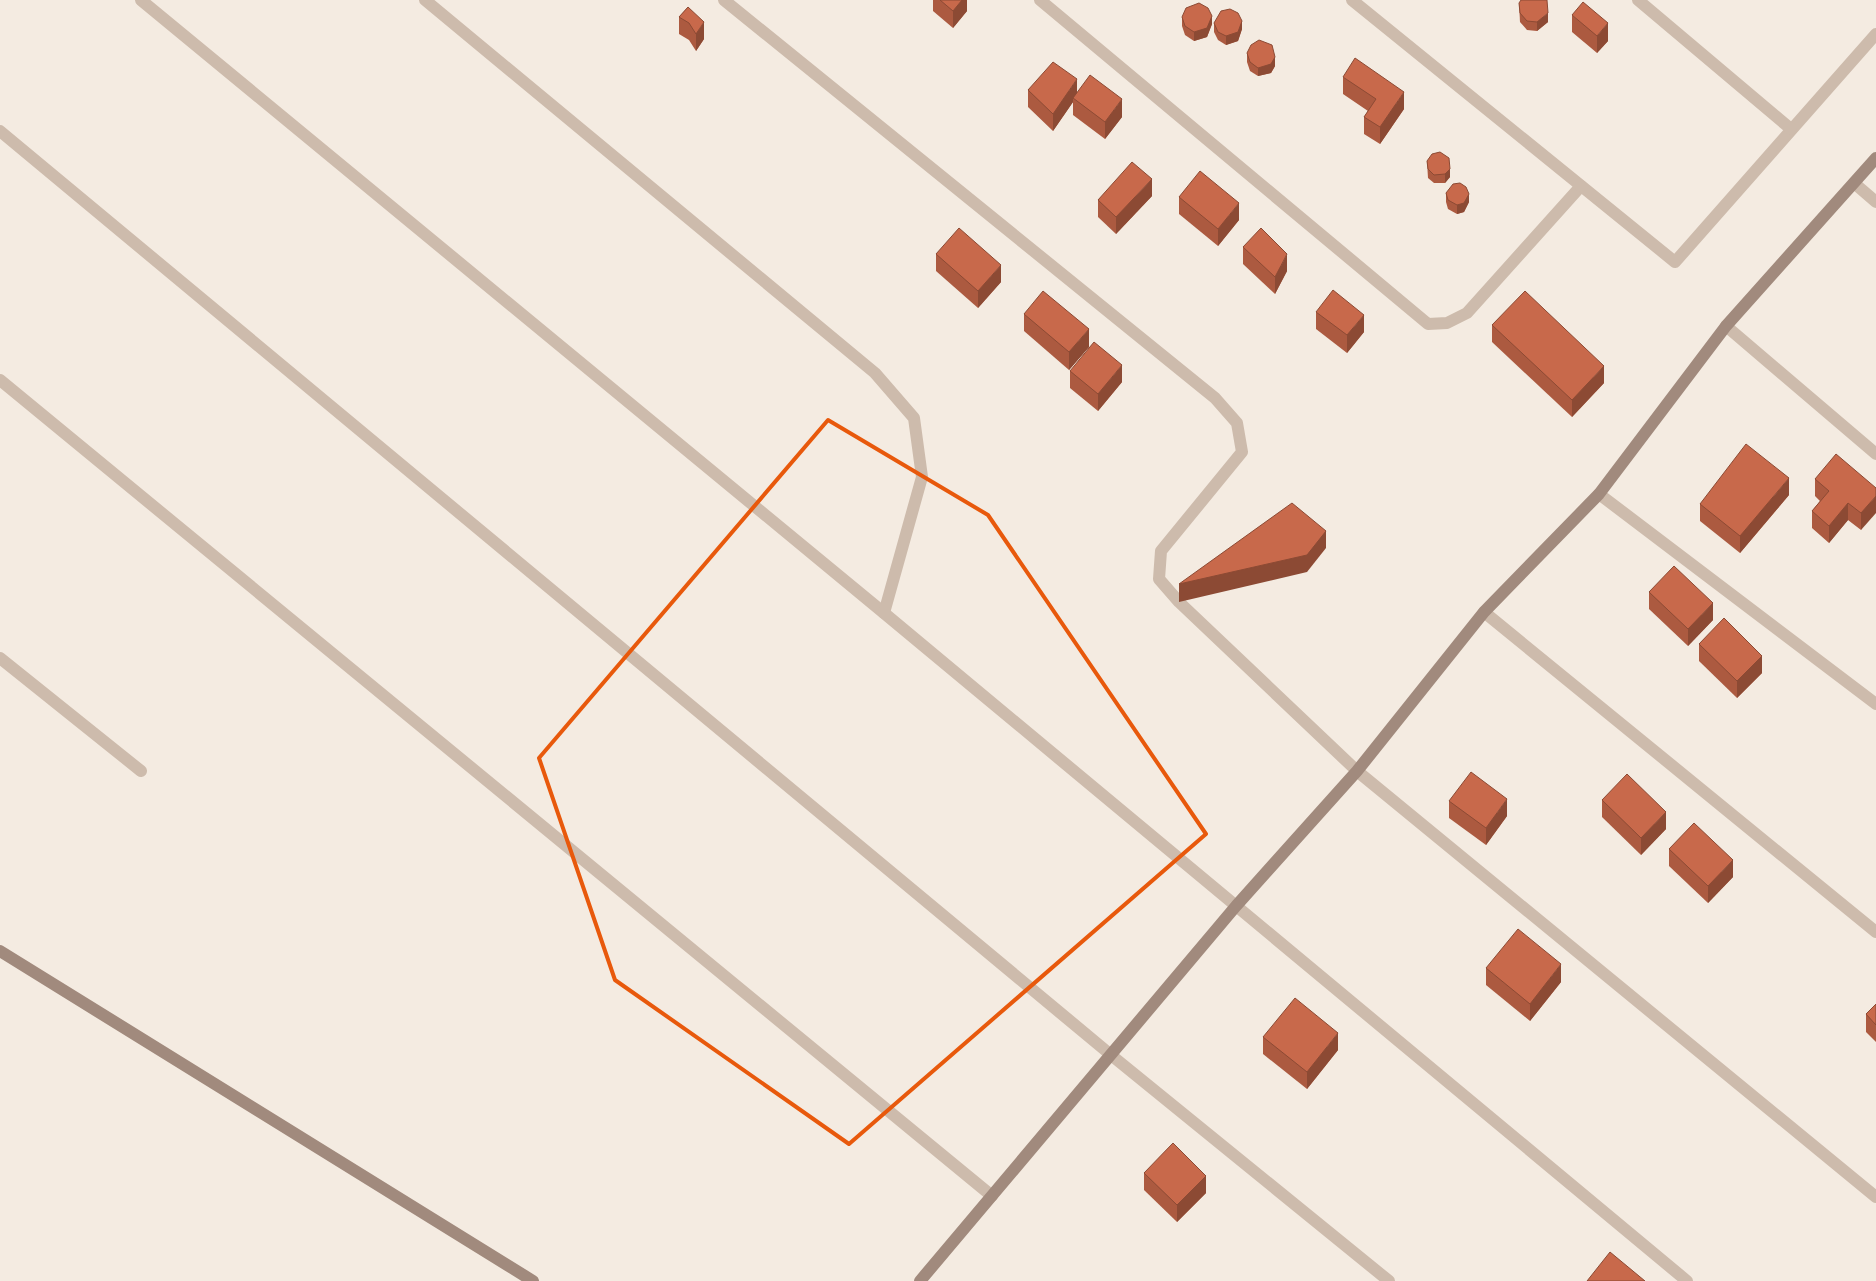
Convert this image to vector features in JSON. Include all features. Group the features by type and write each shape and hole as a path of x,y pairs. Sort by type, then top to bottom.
{"street":[{"path":"141,0 884,613 1687,1281"},
{"path":"425,0 875,373 914,418 922,477 884,613"},
{"path":"724,0 1214,398 1237,423 1242,452 1161,551 1159,579 1179,602 1357,771 1876,1197"},
{"path":"1040,0 1428,324 1446,323 1467,313 1582,186"},
{"path":"1352,0 1675,262 1876,34"},
{"path":"1638,0 1791,129"},
{"path":"0,131 1111,1055 1389,1281"},
{"path":"920,1281 1236,906 1357,771 1484,612 1599,494 1726,326 1876,158"},
{"path":"1854,184 1876,202"},
{"path":"1726,326 1876,454"},
{"path":"0,380 992,1196"},
{"path":"1599,494 1876,704"},
{"path":"1484,612 1876,932"},
{"path":"0,658 141,771"},
{"path":"0,950 534,1281"}],"highlighted area":[{"path":"828,420 988,515 1206,834 849,1144 615,980 539,758"}],"building":[{"path":"940,0 962,0 953,11"},
{"path":"1521,0 1547,0 1548,13 1537,22 1527,21 1520,13 1519,3"},
{"path":"1583,2 1608,23 1597,36 1572,15"},
{"path":"1199,3 1208,8 1212,16 1207,28 1194,32 1185,26 1182,17 1186,8"},
{"path":"688,7 704,22 696,34 689,23 679,17"},
{"path":"1230,9 1238,13 1242,21 1238,32 1226,36 1218,32 1214,23 1221,11"},
{"path":"1259,40 1272,45 1275,57 1271,64 1258,68 1250,62 1247,53 1251,45"},
{"path":"1355,58 1404,92 1380,127 1364,117 1376,99 1343,77"},
{"path":"1053,62 1077,79 1053,114 1028,90"},
{"path":"1090,75 1122,99 1105,122 1073,98"},
{"path":"1440,152 1449,158 1450,169 1445,174 1434,175 1428,169 1427,161 1432,154"},
{"path":"1132,162 1152,179 1116,217 1098,200"},
{"path":"1200,171 1239,203 1218,229 1179,197"},
{"path":"1460,183 1466,187 1469,194 1464,203 1457,205 1448,200 1446,193 1453,184"},
{"path":"959,228 1001,265 978,291 936,254"},
{"path":"1261,228 1287,254 1275,277 1243,247"},
{"path":"1333,290 1364,315 1347,335 1316,312"},
{"path":"1043,291 1089,329 1069,352 1024,314"},
{"path":"1525,291 1604,366 1572,400 1492,325"},
{"path":"1094,342 1122,365 1098,394 1070,371"},
{"path":"1746,444 1789,478 1740,536 1700,504"},
{"path":"1836,454 1876,488 1876,496 1861,513 1848,503 1829,526 1812,511 1829,491 1815,479"},
{"path":"1292,503 1326,531 1307,555 1179,584"},
{"path":"1674,566 1713,603 1688,629 1649,592"},
{"path":"1724,618 1762,656 1737,681 1699,644"},
{"path":"1471,772 1507,799 1486,828 1449,801"},
{"path":"1627,774 1666,812 1641,838 1602,800"},
{"path":"1694,823 1733,860 1708,886 1669,849"},
{"path":"1518,929 1561,964 1530,1004 1486,968"},
{"path":"1295,998 1338,1033 1307,1072 1263,1037"},
{"path":"1876,1004 1876,1025 1866,1014"},
{"path":"1173,1143 1206,1176 1177,1205 1144,1173"},
{"path":"1610,1252 1645,1281 1587,1281"}]}
